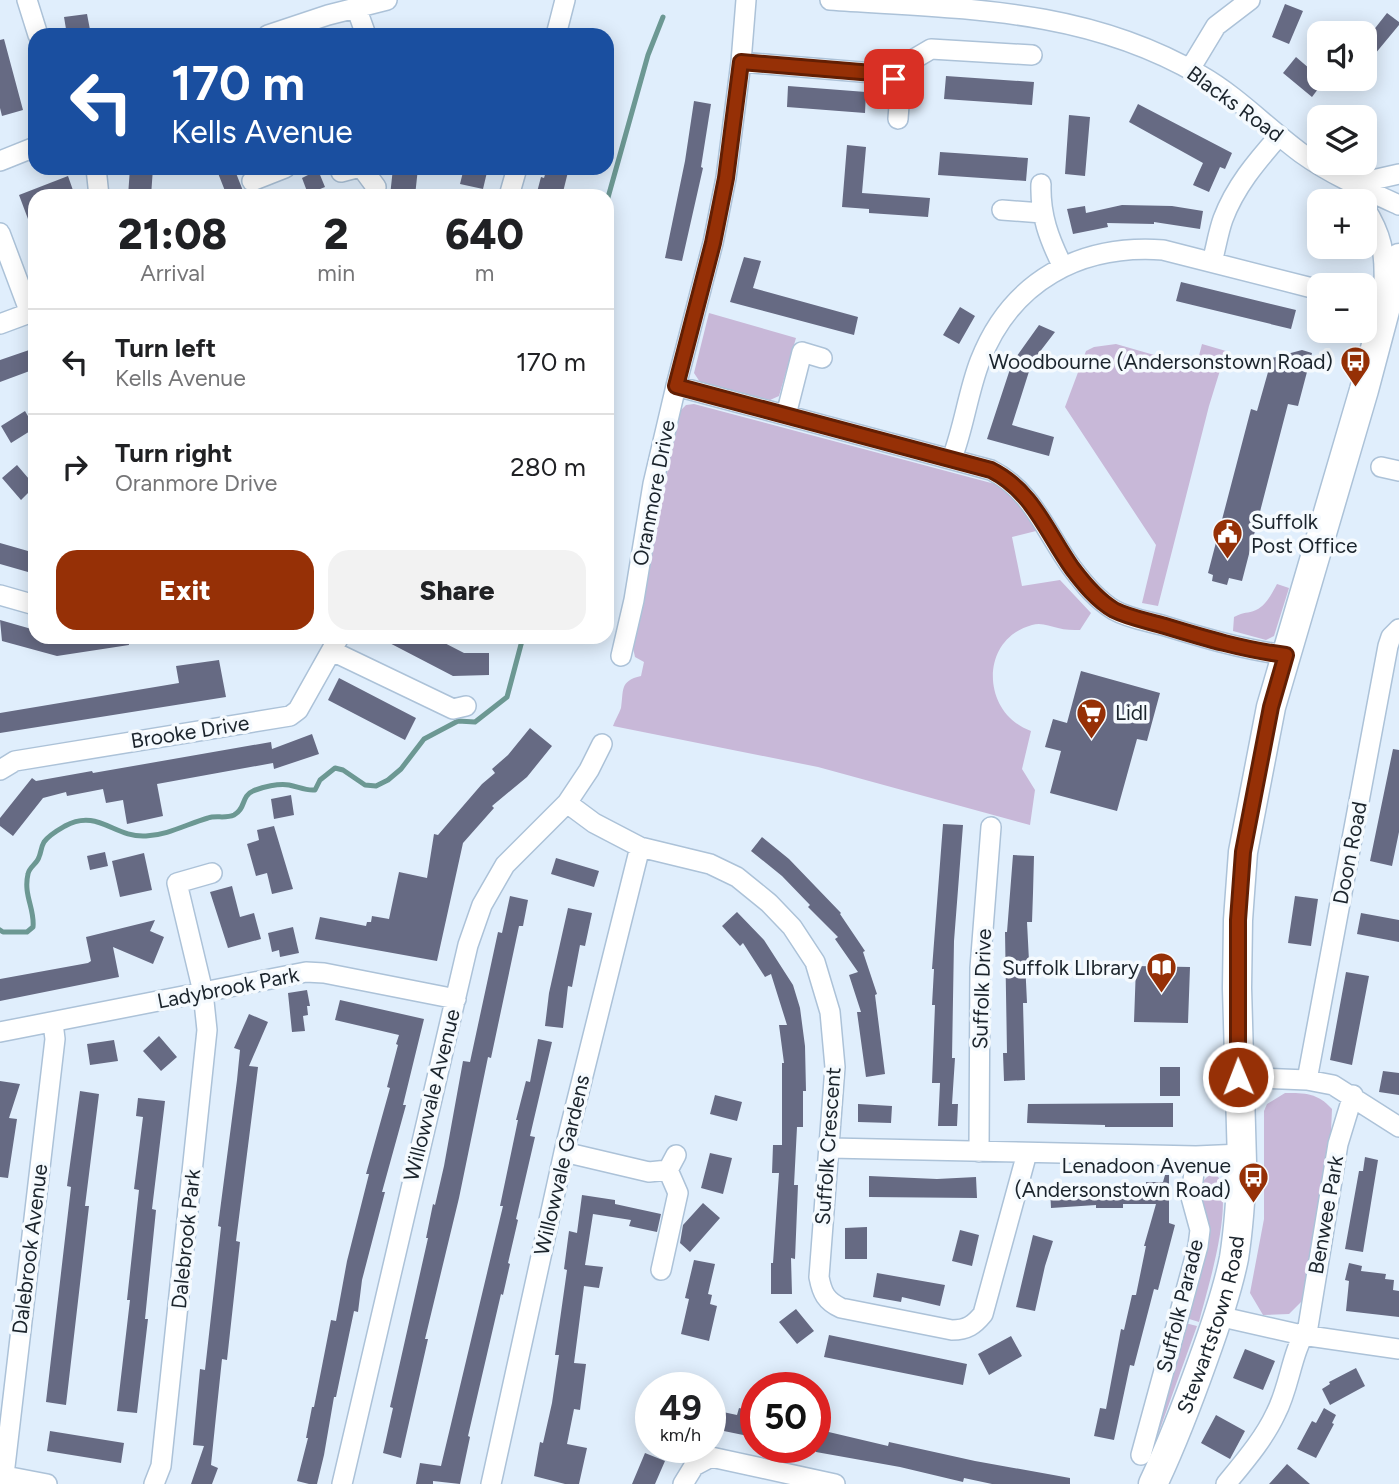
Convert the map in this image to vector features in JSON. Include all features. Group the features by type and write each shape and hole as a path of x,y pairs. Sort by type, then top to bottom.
{"main road":[{"name":"Stewartstown Road","path":"1153,1484 1183,1416 1218,1316 1237,1238 1242,1154 1238,1077 1238,920 1243,852 1271,707 1364,390 1399,258"}],"street":[{"path":"27,0 36,28"},
{"path":"290,28 387,0"},
{"path":"558,28 565,0"},
{"name":"Oranmore Drive","path":"621,656 634,600 653,484 713,243 726,178 746,0"},
{"name":"Blacks Road","path":"830,0 979,5 1104,32 1155,51 1190,69 1233,97 1304,155 1399,205"},
{"path":"1190,69 1216,26 1250,0"},
{"path":"356,7 364,28"},
{"path":"894,79 914,59 931,49 1032,55"},
{"path":"741,62 885,74 894,79 900,92 898,119"},
{"path":"1212,262 1230,201 1245,177 1279,136"},
{"path":"0,161 28,150"},
{"path":"1348,179 1368,181 1399,174"},
{"path":"367,175 376,187"},
{"path":"1348,179 1354,189"},
{"path":"1041,184 1042,213 1046,230 1063,267"},
{"path":"1002,210 1042,213"},
{"path":"1377,228 1385,258 1384,313"},
{"path":"0,233 28,300"},
{"path":"952,458 980,363 996,328 1025,294 1063,267 1095,255 1136,248 1163,250 1307,287"},
{"path":"0,324 28,314"},
{"path":"786,415 802,352 822,358"},
{"path":"676,386 991,470 1016,486 1037,511 1082,581 1096,597 1112,608 1128,617 1286,655"},
{"path":"0,595 28,603"},
{"name":"Doon Road","path":"1307,1080 1388,646 1391,637 1399,629"},
{"path":"335,644 453,709 466,706"},
{"name":"Brooke Drive","path":"0,770 15,761 290,716 298,710 335,644"},
{"name":"Willowvale Avenue","path":"342,1484 468,945 482,905 505,864 567,803 602,744"},
{"name":"Suffolk Crescent","path":"567,803 594,823 640,847 710,864 737,877 769,903 792,927 816,962 830,1012 834,1053 830,1148 819,1277 825,1297 841,1308 952,1330 964,1330 975,1325 983,1314 1027,1153"},
{"name":"Suffolk Drive","path":"979,1152 979,968 991,827"},
{"name":"Willowvale Gardens","path":"491,1484 564,1152 640,847"},
{"name":"Dalebrook Park","path":"154,1484 161,1466 207,1030 203,992 177,883 212,873"},
{"name":"Ladybrook Park","path":"0,1032 306,972 324,973 456,999"},
{"name":"Dalebrook Avenue","path":"2,1475 55,1039 53,1023"},
{"path":"1238,1077 1333,1084 1399,1127"},
{"name":"Benwee Park","path":"1226,1484 1261,1439 1277,1412 1302,1335 1308,1326 1338,1144 1353,1095"},
{"path":"830,1148 1196,1156 1242,1154"},
{"path":"564,1152 649,1172 672,1162 678,1193 661,1270"},
{"name":"Suffolk Parade","path":"1141,1455 1198,1246 1200,1230 1191,1198 1196,1156"},
{"path":"1218,1316 1302,1335 1399,1349"},
{"path":"683,1484 694,1466 711,1457 835,1484"},
{"path":"2,1475 47,1484"}],"shaded area":[{"path":"709,313 796,338 779,396 770,400 700,382 694,373"},
{"path":"1116,344 1196,367 1202,344 1226,351 1209,406 1158,606 1142,603 1156,545 1065,407 1086,351"},
{"path":"694,404 995,484 1018,501 1040,530 1012,537 1022,586 1060,580 1091,613 1080,630 1039,624 1014,633 1002,646 995,661 993,677 996,694 1003,709 1015,722 1031,731 1022,769 1035,790 1030,825 818,767 613,726 621,708 626,684 641,676 644,662 635,657 633,648 679,412 686,405"},
{"path":"1277,584 1289,588 1274,636 1266,640 1233,631 1234,617 1263,606"},
{"path":"1285,1093 1311,1095 1327,1104 1332,1109 1331,1132 1308,1285 1303,1300 1289,1314 1263,1315 1250,1293 1264,1219 1264,1111 1267,1104"},
{"path":"1209,1175 1217,1175 1222,1188 1223,1205 1218,1247 1199,1322 1186,1318 1199,1194 1203,1181"},
{"path":"1185,1323 1197,1326 1152,1451"}],"building":[{"path":"1285,4 1303,11 1289,44 1272,37"},
{"path":"1387,13 1399,22 1377,52 1377,26"},
{"path":"87,14 90,28 66,28 64,17"},
{"path":"4,39 23,110 2,116 0,40"},
{"path":"1296,57 1307,66 1307,91 1316,91 1312,97 1283,73"},
{"path":"946,76 1034,82 1032,105 944,99"},
{"path":"788,86 866,92 865,113 787,107"},
{"path":"694,101 711,104 701,167 703,168 682,261 665,258"},
{"path":"1138,104 1232,153 1225,169 1220,167 1209,192 1193,185 1203,163 1129,122"},
{"path":"1069,115 1090,117 1085,176 1065,174"},
{"path":"847,145 866,147 862,193 930,198 928,217 869,213 869,209 842,207"},
{"path":"940,152 1028,158 1026,181 938,175"},
{"path":"130,175 152,175 152,189 128,189"},
{"path":"219,175 237,175 242,189 224,189"},
{"path":"320,175 325,187 306,189 302,178"},
{"path":"392,175 417,175 416,189 391,189"},
{"path":"462,175 486,175 483,189 460,184"},
{"path":"545,175 567,175 564,189 538,189 541,177 544,178"},
{"path":"68,176 73,189 34,189"},
{"path":"28,192 28,219 19,195"},
{"path":"1122,205 1172,206 1203,211 1200,229 1154,222 1107,223 1108,227 1073,234 1067,209 1085,206 1086,213"},
{"path":"744,257 761,261 753,288 858,317 854,335 730,302"},
{"path":"1181,282 1296,310 1291,329 1176,301"},
{"path":"960,307 975,316 959,344 943,335"},
{"path":"1039,325 1055,332 1032,362 1012,425 1054,437 1049,456 987,439 1012,363"},
{"path":"28,350 28,372 0,382 0,360"},
{"path":"1302,350 1312,353 1298,406 1288,404 1242,581 1229,578 1227,585 1212,581 1213,575 1208,573 1251,409 1257,411 1272,358"},
{"path":"25,411 28,416 28,432 11,443 1,426"},
{"path":"17,465 28,478 28,493 21,500 2,478"},
{"path":"0,543 28,551 28,572 0,564"},
{"path":"0,620 28,628 28,644 129,645 57,656 2,641"},
{"path":"391,644 447,644 464,653 489,653 489,675 453,676"},
{"path":"219,660 226,697 0,733 0,713 179,683 176,666"},
{"name":"Lidl","path":"1081,671 1160,693 1147,741 1137,739 1117,811 1050,793 1061,751 1045,747 1053,719 1067,723"},
{"path":"339,678 416,718 405,740 328,700"},
{"path":"530,728 552,746 527,777 492,806 494,808 463,843 437,961 315,939 320,917 366,926 367,922 371,922 372,916 389,919 399,872 427,878 434,834 438,835 482,784 495,773 492,769 508,755"},
{"path":"312,734 319,754 274,769 273,763 157,784 163,816 127,824 123,800 106,803 103,789 67,796 66,792 43,798 13,836 0,826 0,818 32,778 36,781 92,771 93,773 271,742 272,749"},
{"path":"1393,749 1399,750 1399,832 1392,866 1370,861"},
{"path":"291,795 294,815 274,819 271,799"},
{"path":"943,824 963,825 954,941 952,1058 955,1058 952,1104 958,1104 957,1126 938,1126 940,1083 932,1083 935,1005 932,1005 932,969"},
{"path":"274,826 293,889 272,894 267,873 256,876 247,844 259,840 257,830"},
{"path":"762,837 789,859 841,913 865,951 863,952 877,994 885,1074 866,1077 857,1012 861,1012 849,975 858,972 835,939 838,937 808,907 810,905 782,876 751,851"},
{"path":"105,852 108,866 90,870 87,856"},
{"path":"144,853 152,890 120,897 112,861"},
{"path":"1013,855 1034,856 1032,922 1027,922 1027,1003 1023,1003 1025,1080 1004,1081 1003,1053 1007,1053 1005,932"},
{"path":"556,858 599,871 594,887 551,874"},
{"path":"232,886 240,917 254,913 261,939 228,948 210,892"},
{"path":"510,896 528,900 523,926 519,926 491,1058 488,1057 401,1458 383,1453 393,1408 390,1407 428,1238 433,1204 435,1205 444,1166 463,1061 470,1062 498,932 502,933"},
{"path":"1295,896 1318,899 1311,946 1288,943"},
{"path":"568,908 592,913 585,946 580,945 572,987 568,986 563,1028 545,1026 549,993"},
{"path":"737,912 764,940 793,985 800,1008 805,1046 806,1091 803,1091 803,1127 797,1127 794,1185 798,1185 795,1259 791,1258 792,1294 771,1294 779,1173 772,1173 773,1145 782,1145 784,1063 779,1025 787,1025 771,974 765,977 743,943 740,946 722,926"},
{"path":"1361,913 1399,920 1399,942 1357,934"},
{"path":"155,920 150,931 164,937 153,964 113,947 119,977 0,1001 0,979 88,963 91,961 86,937"},
{"path":"293,927 299,953 280,957 279,950 272,952 268,933"},
{"name":"Suffolk LIbrary","path":"1136,966 1190,967 1188,1023 1134,1022"},
{"path":"1346,972 1369,976 1352,1065 1330,1060"},
{"path":"307,990 310,1006 307,1006 308,1015 303,1016 305,1031 292,1032 288,993"},
{"path":"340,1000 424,1019 403,1105 406,1105 362,1280 358,1312 354,1311 334,1397 317,1484 309,1484 297,1481 331,1320 336,1321 347,1261 369,1174 366,1174 390,1088 387,1087 399,1035 335,1020"},
{"path":"249,1014 268,1022 249,1066 258,1067 236,1241 240,1242 227,1360 222,1359 211,1465 218,1468 212,1484 191,1484 204,1446 193,1445 200,1369 205,1370 221,1227 218,1226 237,1080 240,1050 234,1048"},
{"path":"159,1036 177,1057 161,1071 143,1051"},
{"path":"538,1039 552,1042 530,1136 535,1137 516,1219 518,1220 508,1263 510,1264 468,1436 470,1437 460,1484 433,1481 433,1484 416,1484 420,1463 441,1466 503,1206 500,1206 516,1120 526,1081 530,1082"},
{"path":"114,1040 118,1061 90,1065 87,1044"},
{"path":"1160,1067 1180,1067 1180,1096 1160,1096"},
{"path":"1383,1071 1399,1073 1399,1095 1379,1092"},
{"path":"0,1081 20,1084 9,1118 17,1119 8,1178 0,1177"},
{"path":"80,1091 99,1094 85,1206 89,1206 66,1405 46,1402 71,1187 67,1186"},
{"path":"715,1095 742,1102 737,1121 710,1114"},
{"path":"138,1098 165,1101 152,1209 156,1210 145,1319 148,1319 137,1413 117,1411 139,1190 134,1189 143,1117 136,1116"},
{"path":"1173,1103 1173,1127 1027,1123 1028,1104"},
{"path":"858,1104 892,1106 891,1123 858,1122"},
{"path":"710,1153 732,1158 723,1194 701,1188"},
{"path":"1365,1157 1378,1160 1363,1252 1345,1249 1359,1171 1363,1171"},
{"path":"1165,1175 1169,1175 1169,1223 1175,1225 1158,1290 1154,1289 1134,1366 1130,1365 1114,1440 1094,1436 1100,1408 1106,1409 1121,1329 1124,1330 1132,1295 1136,1295 1144,1246 1156,1204 1123,1204 1123,1208 1096,1208 1096,1205 1051,1208 1050,1188 1146,1186 1146,1182 1163,1182"},
{"path":"869,1176 937,1179 976,1177 977,1198 869,1197"},
{"path":"582,1195 615,1200 615,1204 661,1214 657,1232 629,1226 631,1220 593,1214 585,1265 603,1267 599,1288 584,1286 574,1363 586,1364 580,1410 574,1409 567,1444 587,1448 579,1484 565,1484 534,1476 540,1442 543,1443 552,1403 559,1355 555,1355 567,1270 564,1269 569,1231 577,1233"},
{"path":"703,1203 720,1218 690,1252 680,1243 683,1225"},
{"path":"867,1227 867,1259 845,1259 845,1228"},
{"path":"960,1230 979,1235 972,1266 952,1261"},
{"path":"1033,1235 1053,1241 1035,1311 1016,1307"},
{"path":"694,1260 715,1264 708,1294 712,1295 710,1304 717,1306 709,1341 681,1334 689,1299 685,1298"},
{"path":"1349,1263 1362,1266 1361,1271 1386,1274 1385,1279 1394,1280 1393,1290 1399,1291 1399,1317 1346,1311 1349,1281 1345,1280"},
{"path":"877,1273 945,1285 940,1306 902,1297 901,1302 873,1297"},
{"path":"796,1309 814,1331 797,1344 779,1322"},
{"path":"829,1335 967,1364 963,1385 824,1357"},
{"path":"1011,1336 1022,1356 989,1375 978,1354"},
{"path":"1245,1349 1275,1361 1263,1390 1233,1378"},
{"path":"1356,1368 1365,1386 1330,1405 1322,1389 1330,1384 1329,1382"},
{"path":"740,1408 740,1434 726,1431 726,1413 737,1415"},
{"path":"1324,1408 1336,1415 1316,1458 1297,1449 1312,1421 1316,1423"},
{"path":"1216,1415 1245,1431 1230,1459 1201,1443"},
{"path":"50,1431 124,1443 121,1463 47,1451"},
{"path":"831,1433 888,1446 889,1442 1070,1478 1070,1484 992,1484 964,1478 963,1482 831,1455"},
{"path":"641,1463 664,1463 655,1484 632,1484"},
{"path":"1287,1464 1310,1484 1269,1484"}],"waterway":[{"path":"610,189 648,55 663,17"},
{"path":"0,930 27,932 33,927 27,889 29,872 38,859 44,842 65,826 87,820 124,833 146,836 162,834 211,817 234,815 249,793 261,788 285,785 315,790 320,780 335,768 343,770 365,785 376,786 401,769 424,739 458,721 475,722 507,697 521,644"}],"place":[{"name":"Woodbourne (Andersonstown Road)","path":"1356,389"},
{"name":"Suffolk Post Office","path":"1228,561"},
{"name":"Lidl","path":"1092,740"},
{"name":"Suffolk LIbrary","path":"1162,995"},
{"name":"Lenadoon Avenue (Andersonstown Road)","path":"1254,1205"}],"route":[{"path":"894,79 885,74 741,62 726,178 713,243 676,386 991,470 1016,486 1026,497 1070,566 1096,597 1112,608 1138,620 1217,641 1286,655 1271,707 1240,878 1238,1077"}]}
